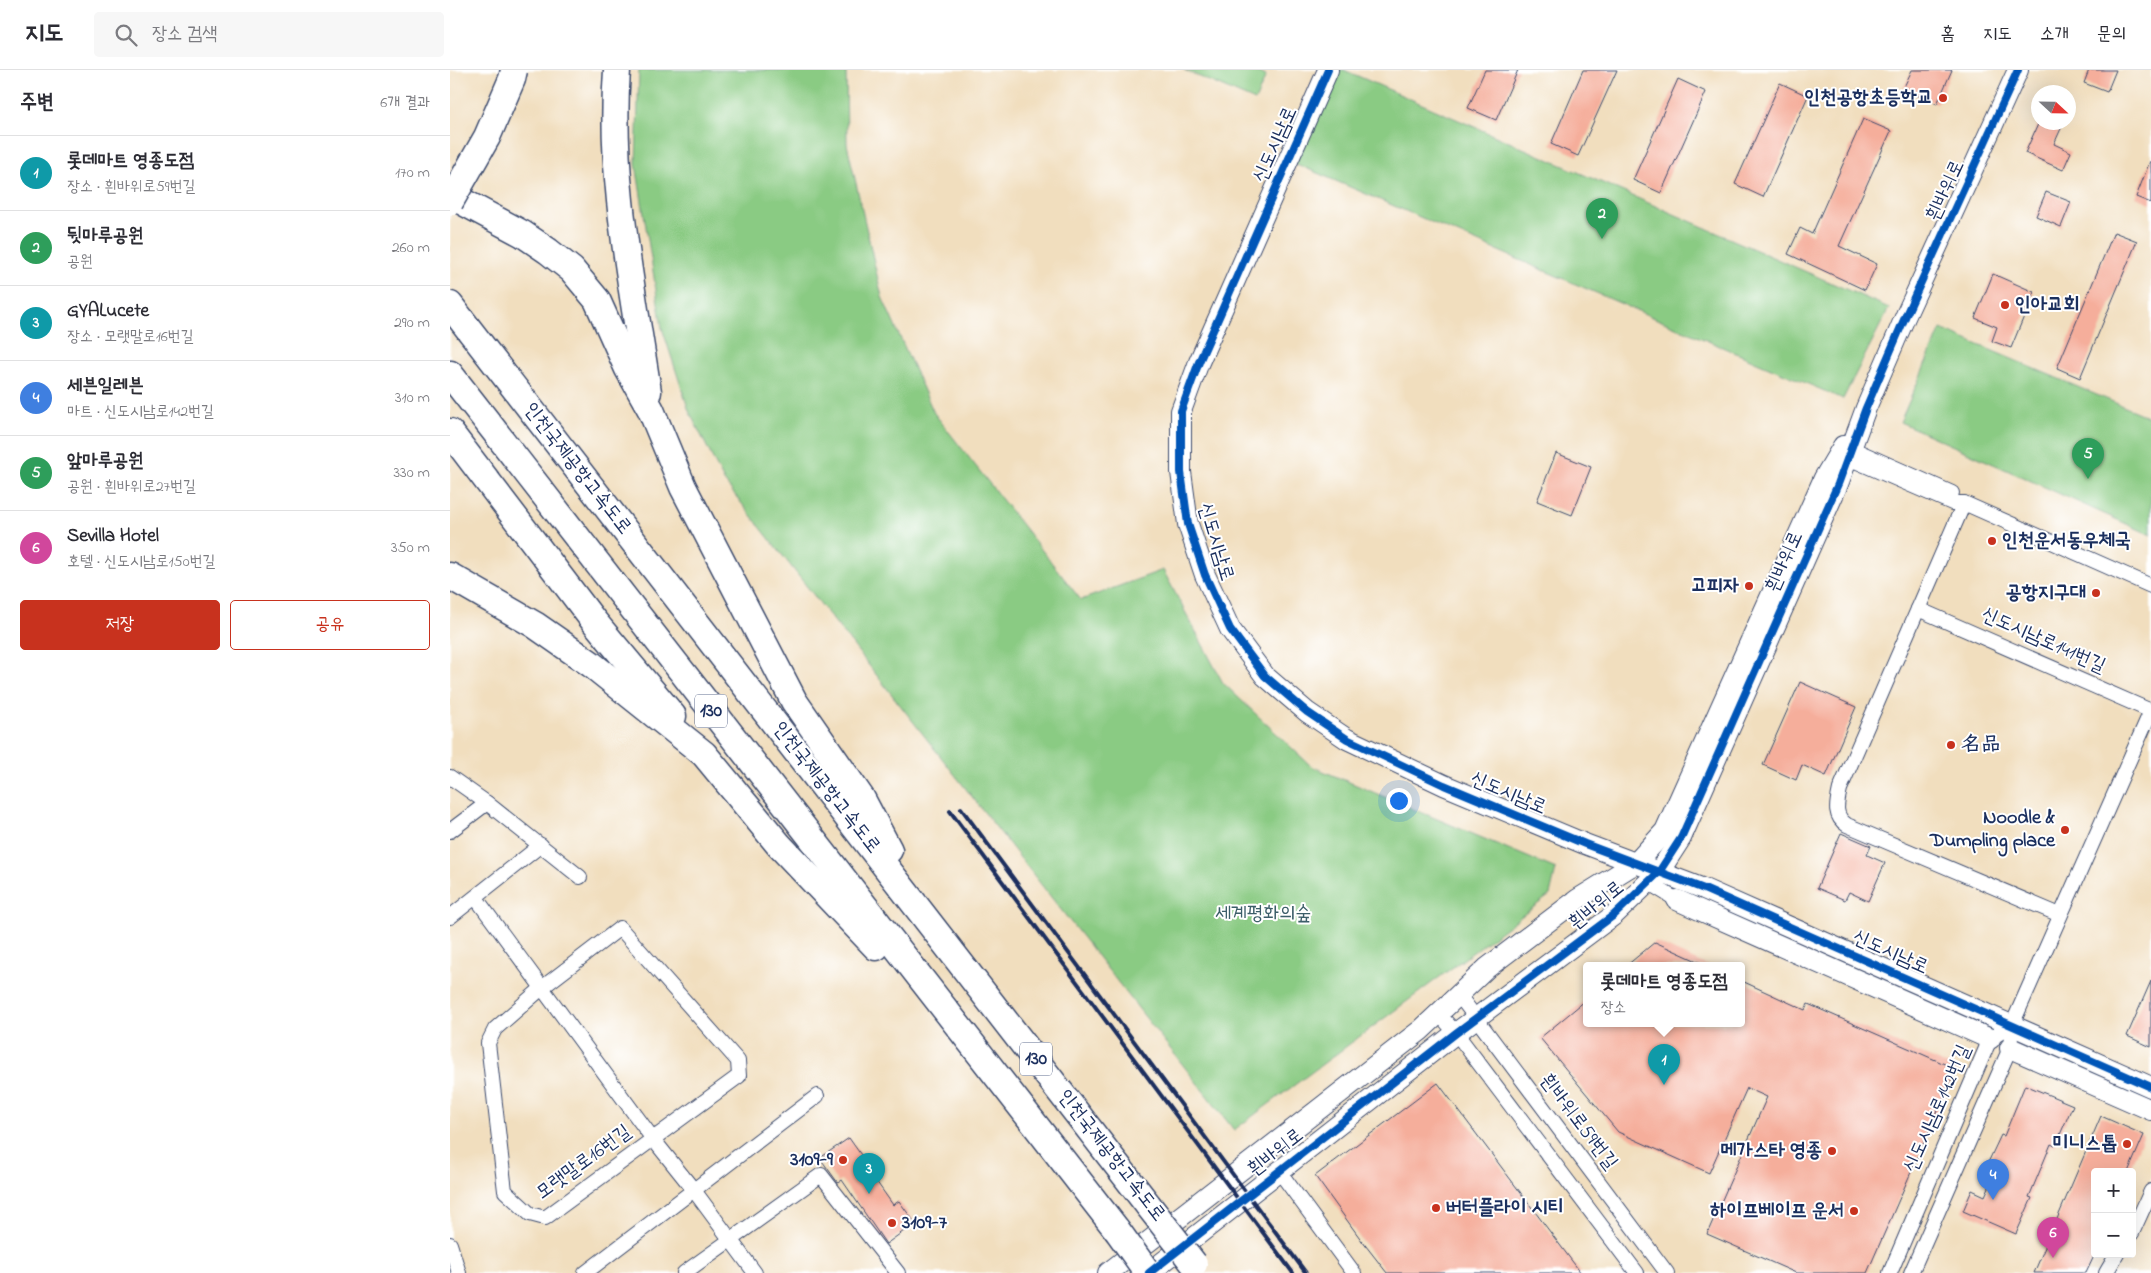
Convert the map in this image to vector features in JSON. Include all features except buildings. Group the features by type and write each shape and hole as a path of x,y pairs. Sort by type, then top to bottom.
{"highway":[{"path":"450,202 487,137 512,79 514,70"},
{"path":"618,70 615,126 617,175 651,410"},
{"path":"450,195 523,234 548,251 572,270 597,300 628,369 651,410 683,487 794,701 862,799 923,913"},
{"name":"인천국제공항고속도로","path":"450,305 1198,1269"},
{"name":"인천국제공항고속도로","path":"450,374 1149,1273"},
{"path":"450,432 594,620 779,845 973,1047"},
{"path":"450,576 535,625 591,664 704,754"}],"street":[{"name":"신도시남로","path":"1328,70 1199,362 1181,411 1181,472 1188,524 1202,567 1230,629 1265,676 1307,712 1347,739 1424,776 1584,844 1654,878 1704,889 2151,1087"},
{"name":"흰바위로","path":"1108,1273 1421,1030 1487,968 1578,898 1632,867 1665,831 1824,478 1845,451 1866,408 1906,315 2018,70"},
{"name":"흰바위로","path":"1149,1273 1456,1033 1614,915 1654,878 1681,838 1838,484 1845,451"},
{"path":"1845,451 1956,495 1964,503 2151,586"},
{"path":"1964,503 1840,789 1837,813 1840,821 1847,825 2060,915"},
{"name":"신도시남로141번길","path":"1918,609 2151,711 2012,1025"},
{"path":"450,777 487,803 580,877"},
{"path":"450,831 487,803"},
{"path":"450,917 541,845"},
{"name":"신도시남로","path":"1654,878 1677,900 2151,1110"},
{"name":"모랫말로16번길","path":"476,898 653,1139 694,1188 755,1273"},
{"name":"모랫말로16번길","path":"620,928 738,1061 739,1076 653,1139 545,1218 530,1214 505,1191 488,1044 495,1029 543,987 620,928"},
{"name":"흰바위로59번길","path":"1458,994 1667,1273"},
{"path":"1438,1013 1456,1033 1637,1273"},
{"name":"신도시남로142번길","path":"1890,1273 1990,1039 2012,1025"},
{"name":"신도시남로142번길","path":"1912,1273 2010,1048 2012,1025"},
{"path":"585,1273 817,1096"},
{"path":"1279,1171 1354,1273"},
{"path":"684,1273 821,1175 898,1273"},
{"path":"2136,1224 2151,1191"},
{"path":"450,1244 460,1273"},
{"path":"2106,1273 2115,1258"}],"green space":[{"name":"세계평화의숲","path":"639,70 846,70 847,144 882,297 934,413 1081,600 1163,570 1223,683 1311,766 1556,869 1550,895 1234,1130 724,481 689,411 662,328 636,164"},
{"path":"1184,70 1253,70 1266,76 1255,101"},
{"path":"1328,70 1344,70 1889,308 1843,399 1287,160"},
{"path":"1941,329 2151,418 2151,535 1900,422"}],"railway":[{"path":"961,808 1306,1273"},
{"path":"950,811 1293,1273"}],"cycle path":[{"path":"1328,70 1199,362 1181,411 1181,472 1188,524 1205,575 1230,629 1265,676 1307,712 1347,739 1444,785 1585,844 1704,889 2151,1087"},
{"path":"1149,1273 1456,1033 1614,915 1659,872 1681,838 1838,484 1866,408 1906,315 2018,70"}],"place":[{"name":"인천공항초등학교","path":"1943,98"},
{"name":"뒷마루공원","path":"1602,239"},
{"name":"인아교회","path":"2005,305"},
{"name":"앞마루공원","path":"2088,479"},
{"name":"인천운서동우체국","path":"1992,541"},
{"name":"고피자","path":"1749,586"},
{"name":"공항지구대","path":"2096,593"},
{"name":"名品","path":"1951,745"},
{"name":"Noodle & Dumpling place","path":"2065,830"},
{"name":"롯데마트 영종도점","path":"1664,1085"},
{"name":"미니스톱","path":"2127,1144"},
{"name":"메가스타 영종","path":"1832,1151"},
{"name":"3109-9","path":"843,1160"},
{"name":"GYALucete","path":"869,1194"},
{"name":"세븐일레븐","path":"1993,1200"},
{"name":"버터플라이 시티","path":"1436,1208"},
{"name":"하이프베이프 운서","path":"1854,1211"},
{"name":"3109-7","path":"892,1223"},
{"name":"Sevilla Hotel","path":"2053,1258"}]}
